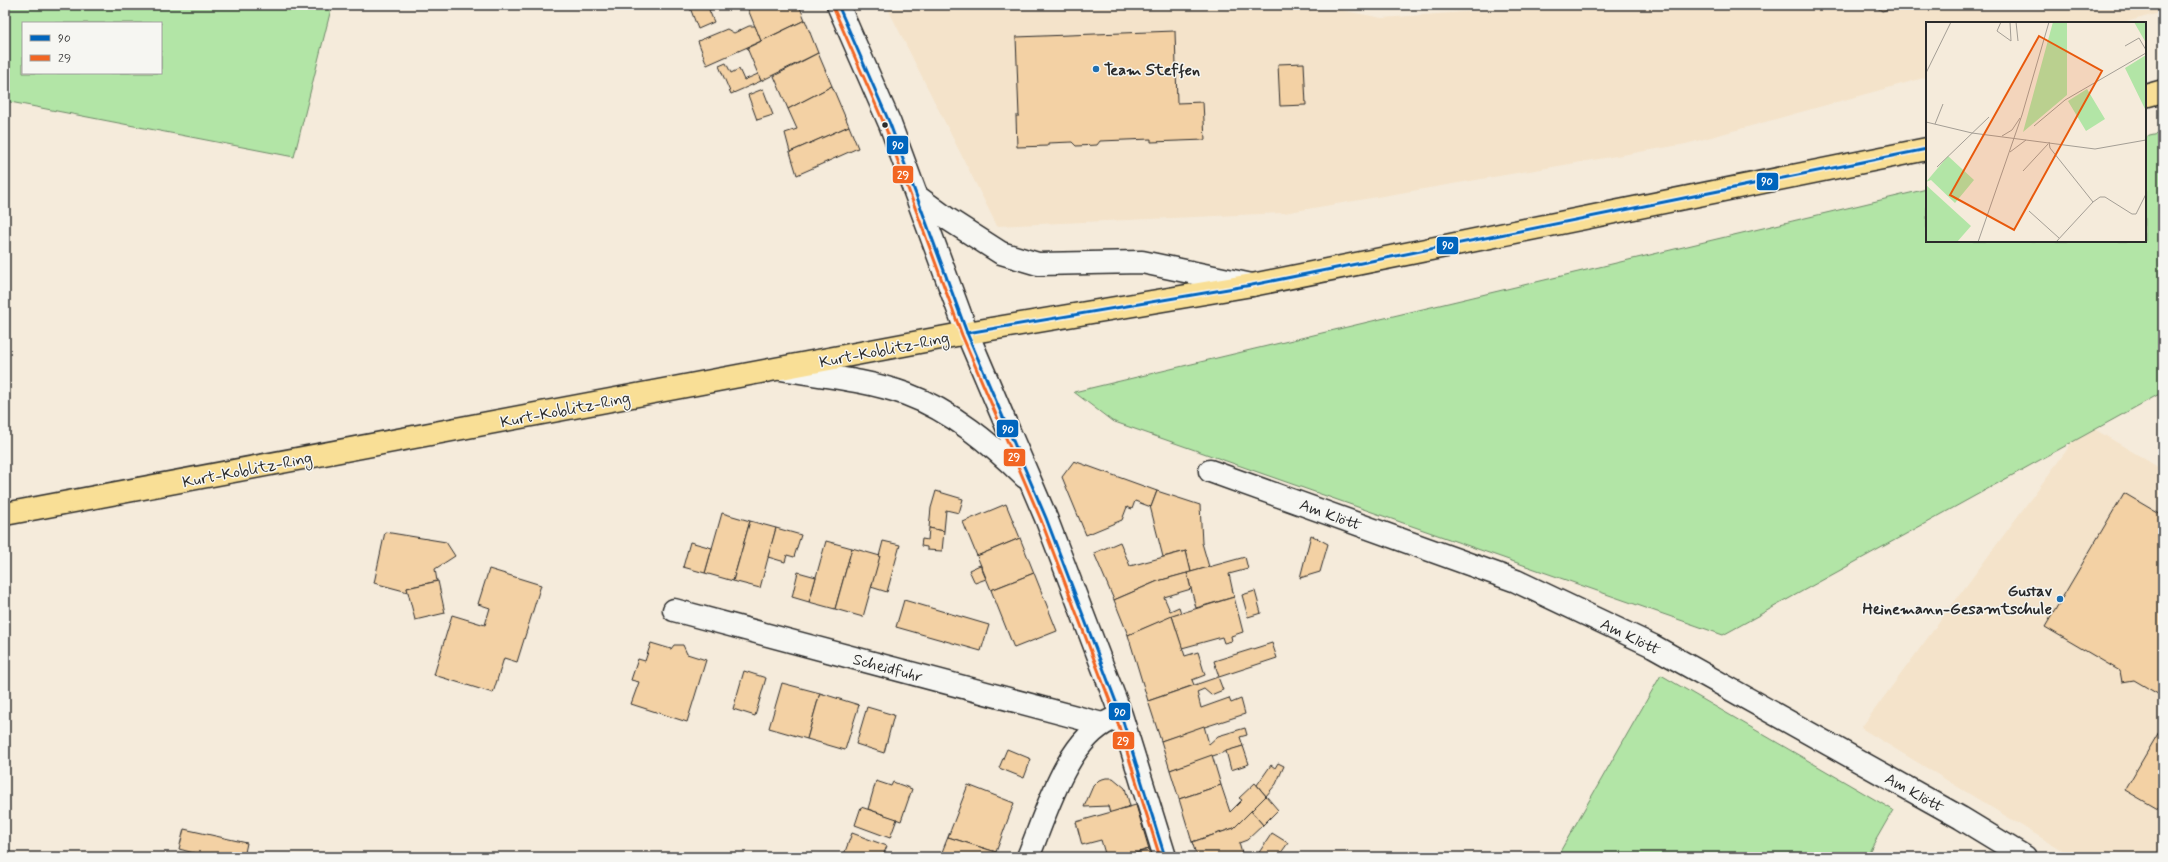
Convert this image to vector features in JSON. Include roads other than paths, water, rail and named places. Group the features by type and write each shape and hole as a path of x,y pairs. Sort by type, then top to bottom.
{"main road":[{"path":"2146,96 2163,91"},
{"name":"Kurt-Koblitz-Ring","path":"5,514 967,333 1252,285 1926,150"}],"street":[{"path":"838,5 890,124 967,333 1031,484 1111,720 1165,857"},
{"path":"918,197 948,219 1001,253 1038,264 1142,262 1252,285"},
{"path":"780,368 863,383 912,397 937,408 969,429 998,451 1031,484"},
{"name":"Am Klött","path":"1210,472 1523,584 1653,646 1961,818 2025,857"},
{"name":"Scheidfuhr","path":"674,610 1111,720"},
{"path":"1028,857 1068,761 1090,734 1111,720"}],"place":[{"name":"Team Steffen","path":"1096,69"},
{"name":"Gustav Heinemann-Gesamtschule","path":"2060,599"}]}
